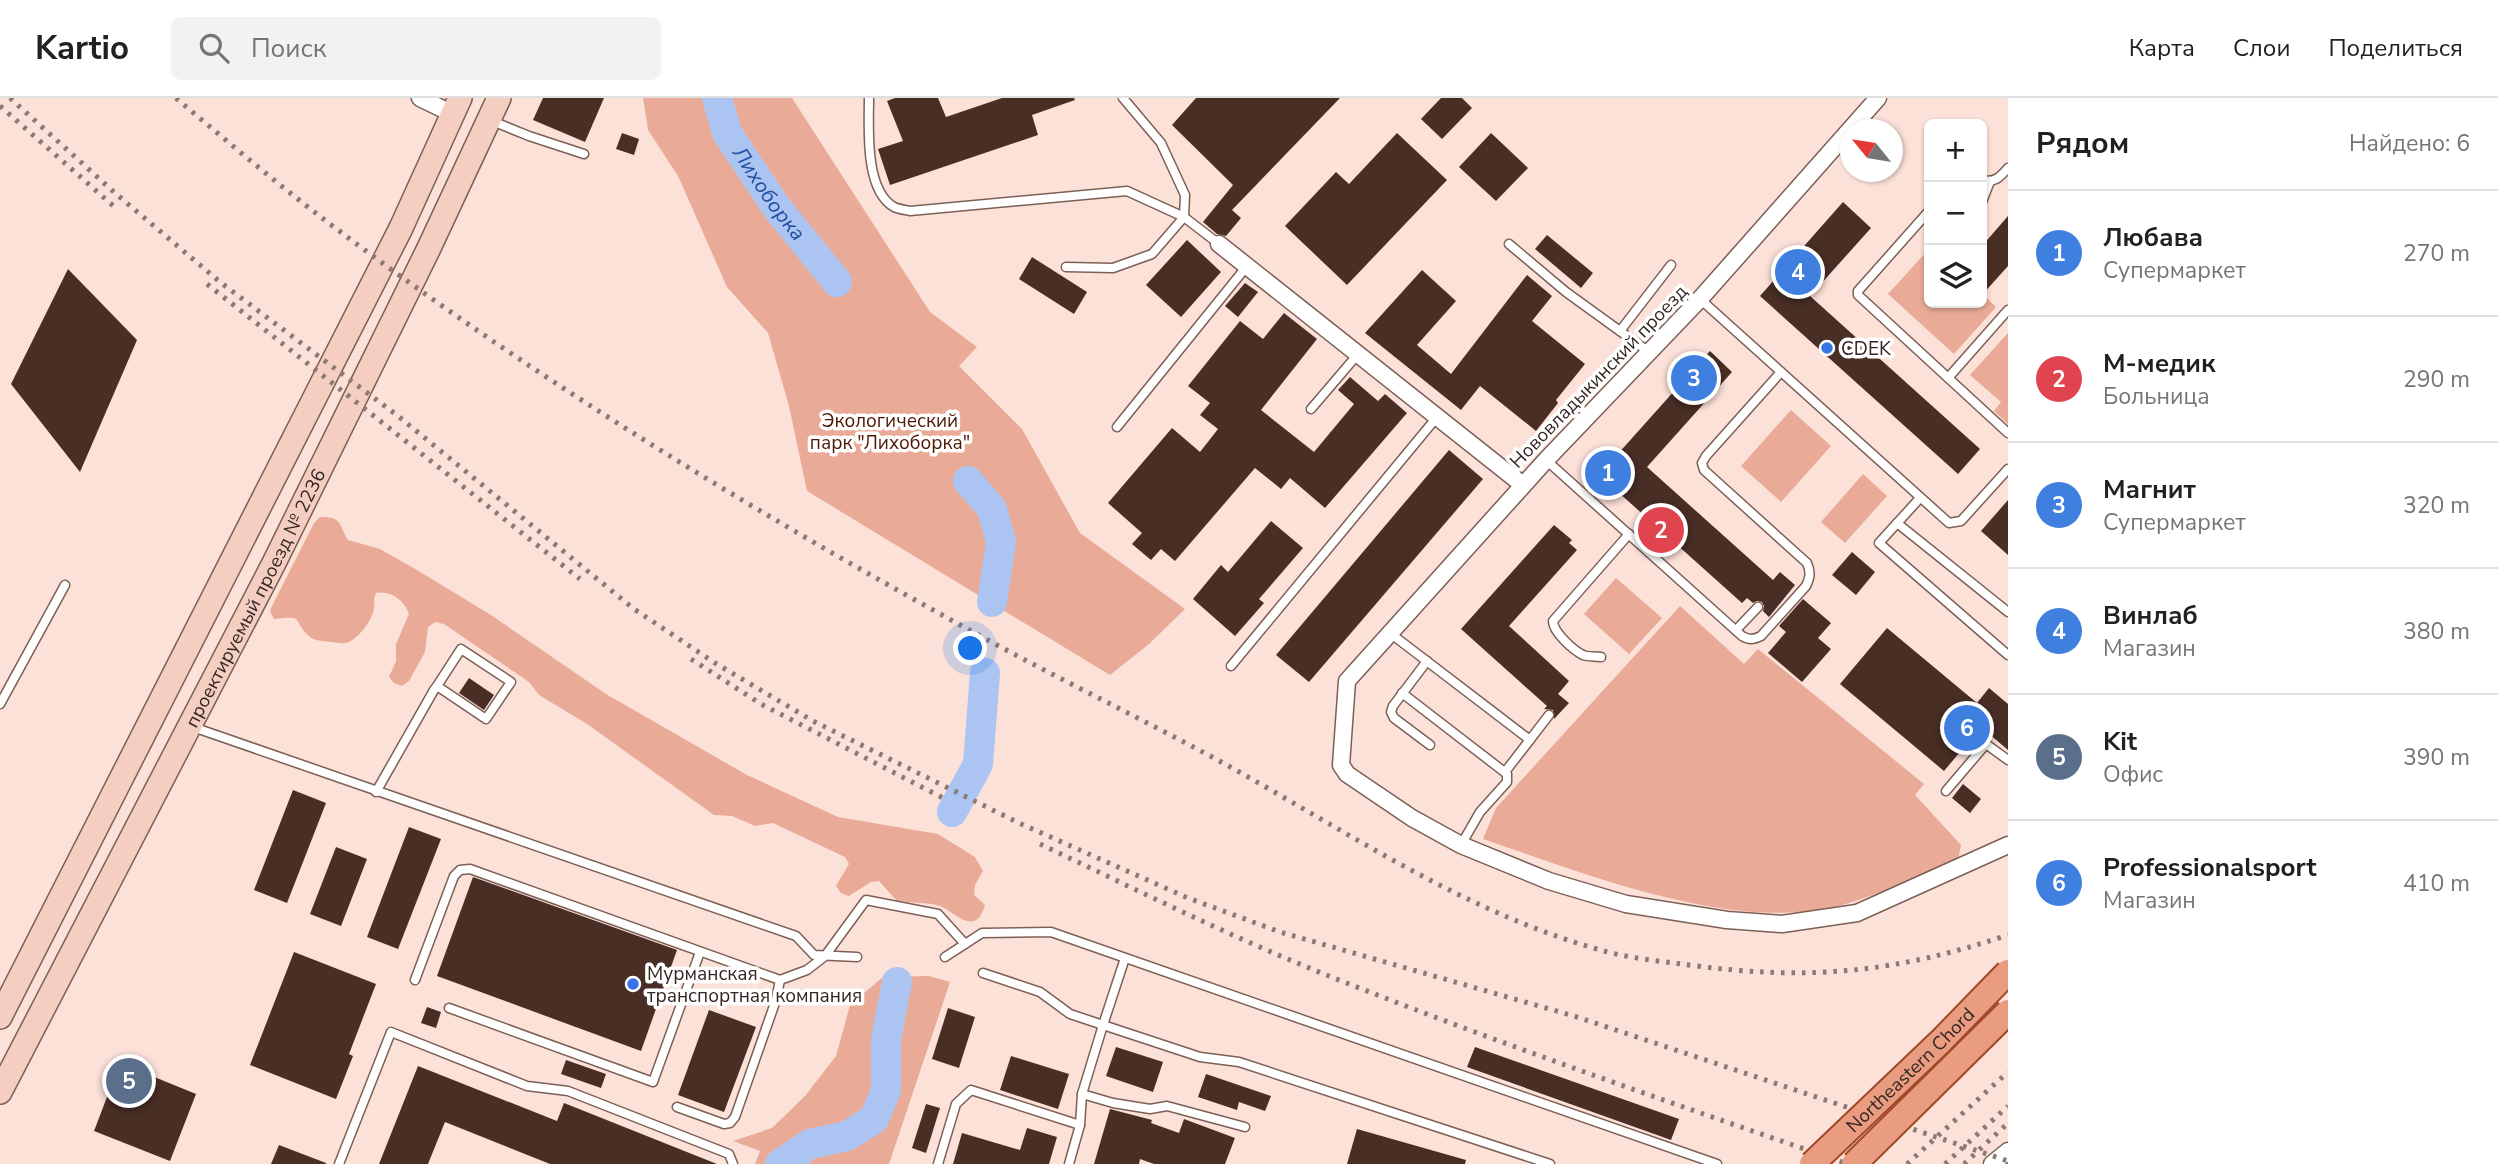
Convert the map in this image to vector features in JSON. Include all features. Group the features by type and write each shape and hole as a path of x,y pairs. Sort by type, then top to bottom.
{"main road":[{"name":"проектируемый проезд № 2236","path":"0,1092 274,563 499,98"},
{"name":"проектируемый проезд № 2236","path":"0,1017 401,228 456,106"},
{"name":"Northeastern Chord","path":"1812,1164 2008,972"},
{"name":"Northeastern Chord","path":"1854,1164 2008,1012"}],"street":[{"name":"проектируемый проезд № 2236","path":"419,98 456,106"},
{"name":"Нововладыкинский проезд","path":"1461,845 1412,818 1347,774 1341,765 1347,681 1546,460 1700,299 1878,98"},
{"path":"1219,244 1523,485"},
{"path":"1461,845 1549,881 1626,904 1727,920 1782,924 1857,913 2008,845"},
{"path":"1992,1164 2008,1151"}],"lane":[{"path":"869,98 868,151 879,190 892,207 909,211 1127,191 1184,217 1219,244"},
{"path":"1066,267 1113,268 1152,254 1184,217 1185,195 1161,143 1124,98"},
{"path":"489,120 584,154"},
{"path":"1987,180 1999,178 2008,168"},
{"path":"1924,218 1858,293 2008,433"},
{"path":"1509,244 1566,292 1649,352"},
{"path":"1620,331 1671,265"},
{"path":"1117,427 1247,266"},
{"path":"1700,299 1949,523 1957,523 2008,469"},
{"path":"1948,378 2008,310"},
{"path":"1311,409 1358,354"},
{"path":"1546,460 1736,631 1747,639 1761,636 1805,586 1810,574 1807,563 1702,467 1706,456 1781,372"},
{"path":"1231,666 1437,417"},
{"path":"1920,498 1880,543 2008,655"},
{"path":"1897,523 2008,611"},
{"path":"1601,657 1582,654 1554,629 1553,621 1629,534"},
{"path":"0,704 65,585"},
{"path":"1736,631 1758,607"},
{"path":"1390,633 1530,740"},
{"path":"376,792 437,686 461,649 510,682 486,719 437,686"},
{"path":"1427,662 1392,706 1391,715 1430,745"},
{"path":"1402,693 1508,776 1507,782 1480,812 1461,845"},
{"path":"1505,772 1549,715"},
{"path":"190,726 796,936 814,955 858,957"},
{"path":"1946,791 1986,744 2008,760"},
{"path":"415,980 454,876 460,870 470,869 780,980 807,970 825,956 866,900 938,914 965,944"},
{"path":"945,957 982,933 1051,932 1717,1164"},
{"path":"449,1008 653,1082 700,952"},
{"path":"1069,1164 1080,1125 1082,1094 1125,958"},
{"path":"984,973 1040,992 1070,1014 1200,1057 1239,1062 1550,1164"},
{"path":"677,1107 724,1124 735,1118 776,1000 780,980"},
{"path":"338,1164 391,1032 527,1086 568,1091 729,1154 733,1164"},
{"path":"938,1164 956,1104 971,1090 1080,1125"},
{"path":"1082,1094 1113,1103 1150,1109 1167,1106 1245,1127"}],"green space":[{"name":"Экологический парк \"Лихоборка\"","path":"643,98 792,98 930,312 977,347 959,366 1022,429 1080,533 1185,609 1149,644 1110,675 807,491 789,406 768,333 727,287 678,176 648,130"},
{"path":"1924,254 1924,308 1987,308 1987,298 1996,307 1954,354 1888,294"},
{"path":"2008,333 2008,424 1994,411 2001,402 1970,375"},
{"path":"1791,410 1831,446 1781,502 1741,466"},
{"path":"1863,474 1887,496 1845,543 1821,522"},
{"path":"320,517 336,520 348,540 380,549 417,570 491,615 606,694 747,775 838,817 938,834 975,857 983,871 975,885 974,895 985,905 981,915 971,922 938,905 897,901 879,881 871,882 849,896 841,893 836,886 849,864 845,857 773,823 755,826 732,816 714,815 587,724 539,695 529,682 444,624 435,622 428,627 425,652 409,681 402,686 394,683 389,677 396,661 396,644 409,614 400,600 392,595 376,593 373,613 367,624 360,634 346,643 313,639 295,618 274,619 270,611 273,604 314,523"},
{"path":"1616,578 1662,618 1629,654 1584,614"},
{"path":"1680,606 1744,664 1758,649 1924,784 1915,795 1961,845 1958,860 1849,903 1807,911 1761,912 1713,907 1664,897 1569,869 1483,839 1496,808"},
{"path":"929,976 950,982 889,1164 755,1164 760,1151 733,1141 772,1128 805,1096 836,1056 850,1005 883,977"}],"building":[{"path":"543,98 604,98 585,142 533,120"},
{"path":"895,98 938,98 946,117 1002,98 1075,100 1032,115 1038,135 890,185 878,149 903,141 887,101"},
{"path":"1196,98 1340,98 1232,210 1241,218 1226,236 1217,234 1203,222 1233,185 1172,125"},
{"path":"1441,98 1462,98 1472,108 1442,139 1421,119"},
{"path":"622,133 639,139 634,155 616,149"},
{"path":"1397,133 1447,180 1347,285 1285,226 1336,172 1349,184"},
{"path":"1491,133 1528,168 1496,201 1459,167"},
{"path":"1843,202 1871,228 1810,296 1980,449 1958,474 1760,296"},
{"path":"2008,216 2008,266 1987,289 1987,245 1987,240"},
{"path":"1547,235 1593,273 1581,288 1535,249"},
{"path":"1187,240 1221,272 1181,317 1146,285"},
{"path":"1032,257 1087,292 1074,314 1019,279"},
{"path":"68,269 137,340 80,472 11,384"},
{"path":"1422,270 1456,301 1417,345 1451,374 1527,275 1552,296 1532,321 1585,364 1556,400 1558,403 1536,431 1480,386 1461,410 1365,333"},
{"path":"1245,283 1258,292 1238,317 1225,306"},
{"path":"1284,313 1317,339 1261,410 1314,452 1354,404 1338,390 1350,377 1378,401 1385,394 1407,413 1325,508 1290,478 1281,489 1255,468 1175,561 1161,549 1151,560 1132,544 1142,533 1108,503 1172,428 1200,452 1218,429 1200,415 1210,403 1188,386 1240,321 1263,339"},
{"path":"1710,351 1732,372 1647,467 1773,580 1780,572 1795,585 1769,617 1763,611 1762,602 1753,603 1747,598 1742,603 1599,475"},
{"path":"1449,450 1483,479 1309,682 1276,655"},
{"path":"2008,500 2008,555 1981,531"},
{"path":"1271,521 1303,548 1259,599 1264,603 1235,636 1193,599 1221,565 1228,572"},
{"path":"1554,525 1572,540 1569,543 1577,550 1509,626 1569,681 1558,694 1569,703 1554,719 1553,710 1544,709 1547,706 1461,629"},
{"path":"1852,552 1875,572 1856,595 1832,575"},
{"path":"1803,599 1831,623 1818,638 1831,649 1802,682 1768,653 1786,632 1779,626"},
{"path":"1887,628 1977,703 1989,688 2008,704 2008,750 1981,727 1944,771 1840,684"},
{"path":"469,678 494,695 484,710 459,693"},
{"path":"1963,784 1981,799 1970,813 1952,798"},
{"path":"293,790 326,803 287,903 254,890"},
{"path":"409,827 441,839 398,949 367,937"},
{"path":"336,847 367,859 341,926 310,914"},
{"path":"473,877 677,950 641,1051 437,976"},
{"path":"294,952 376,984 349,1054 353,1056 336,1099 250,1065"},
{"path":"427,1007 441,1012 436,1028 421,1023"},
{"path":"948,1008 975,1017 959,1068 932,1059"},
{"path":"709,1010 756,1027 724,1112 678,1095"},
{"path":"1116,1047 1163,1062 1153,1092 1106,1076"},
{"path":"1475,1047 1679,1119 1671,1140 1467,1067"},
{"path":"1011,1056 1069,1074 1058,1109 1000,1090"},
{"path":"566,1060 606,1074 601,1088 561,1074"},
{"path":"120,1063 196,1094 170,1161 94,1131"},
{"path":"418,1066 557,1121 564,1103 717,1164 550,1164 445,1122 428,1164 379,1164"},
{"path":"1206,1074 1271,1096 1265,1111 1239,1102 1237,1110 1198,1097"},
{"path":"926,1104 940,1108 926,1153 912,1148"},
{"path":"1110,1109 1152,1120 1151,1123 1179,1133 1184,1119 1235,1138 1225,1164 1154,1164 1140,1159 1139,1164 1094,1164"},
{"path":"1027,1128 1057,1137 1049,1164 953,1164 962,1133 1020,1150"},
{"path":"1357,1129 1466,1160 1465,1164 1347,1164"},
{"path":"279,1145 326,1163 326,1164 271,1164"}],"waterway":[{"name":"Лихоборка","path":"717,98 727,133 777,208 837,282"},
{"name":"Лихоборка","path":"968,481 992,509 1001,542 992,602"},
{"name":"Лихоборка","path":"952,812 978,764 985,673"},
{"name":"Лихоборка","path":"780,1164 810,1144 847,1136 874,1119 886,1090 886,1039 897,982"}],"railway":[{"path":"10,98 115,193 220,282 398,416 634,609 715,663 813,721 1019,823 1188,898 1280,932 1574,1016 2008,1161"},
{"path":"176,98 297,198 414,286 648,443 810,540 973,632 1214,758 1401,864 1497,912 1546,932 1619,955 1732,970 1773,972 1812,973 1888,965 1927,958 2008,935"},
{"path":"0,106 118,210"},
{"path":"207,284 580,579"},
{"path":"691,659 761,704 945,799"},
{"path":"1040,844 1220,929 1329,976 1522,1050 1848,1164"},
{"path":"1907,1164 2008,1072"},
{"path":"1945,1164 2008,1106"},
{"path":"1964,1164 2008,1123"}],"place":[{"name":"Винлаб","path":"1798,272"},
{"name":"CDEK","path":"1827,348"},
{"name":"Магнит","path":"1694,378"},
{"name":"Любава","path":"1608,473"},
{"name":"М-медик","path":"1661,530"},
{"name":"Professionalsport","path":"1967,728"},
{"name":"Мурманская транспортная компания","path":"633,984"},
{"name":"Kit","path":"129,1081"}]}
